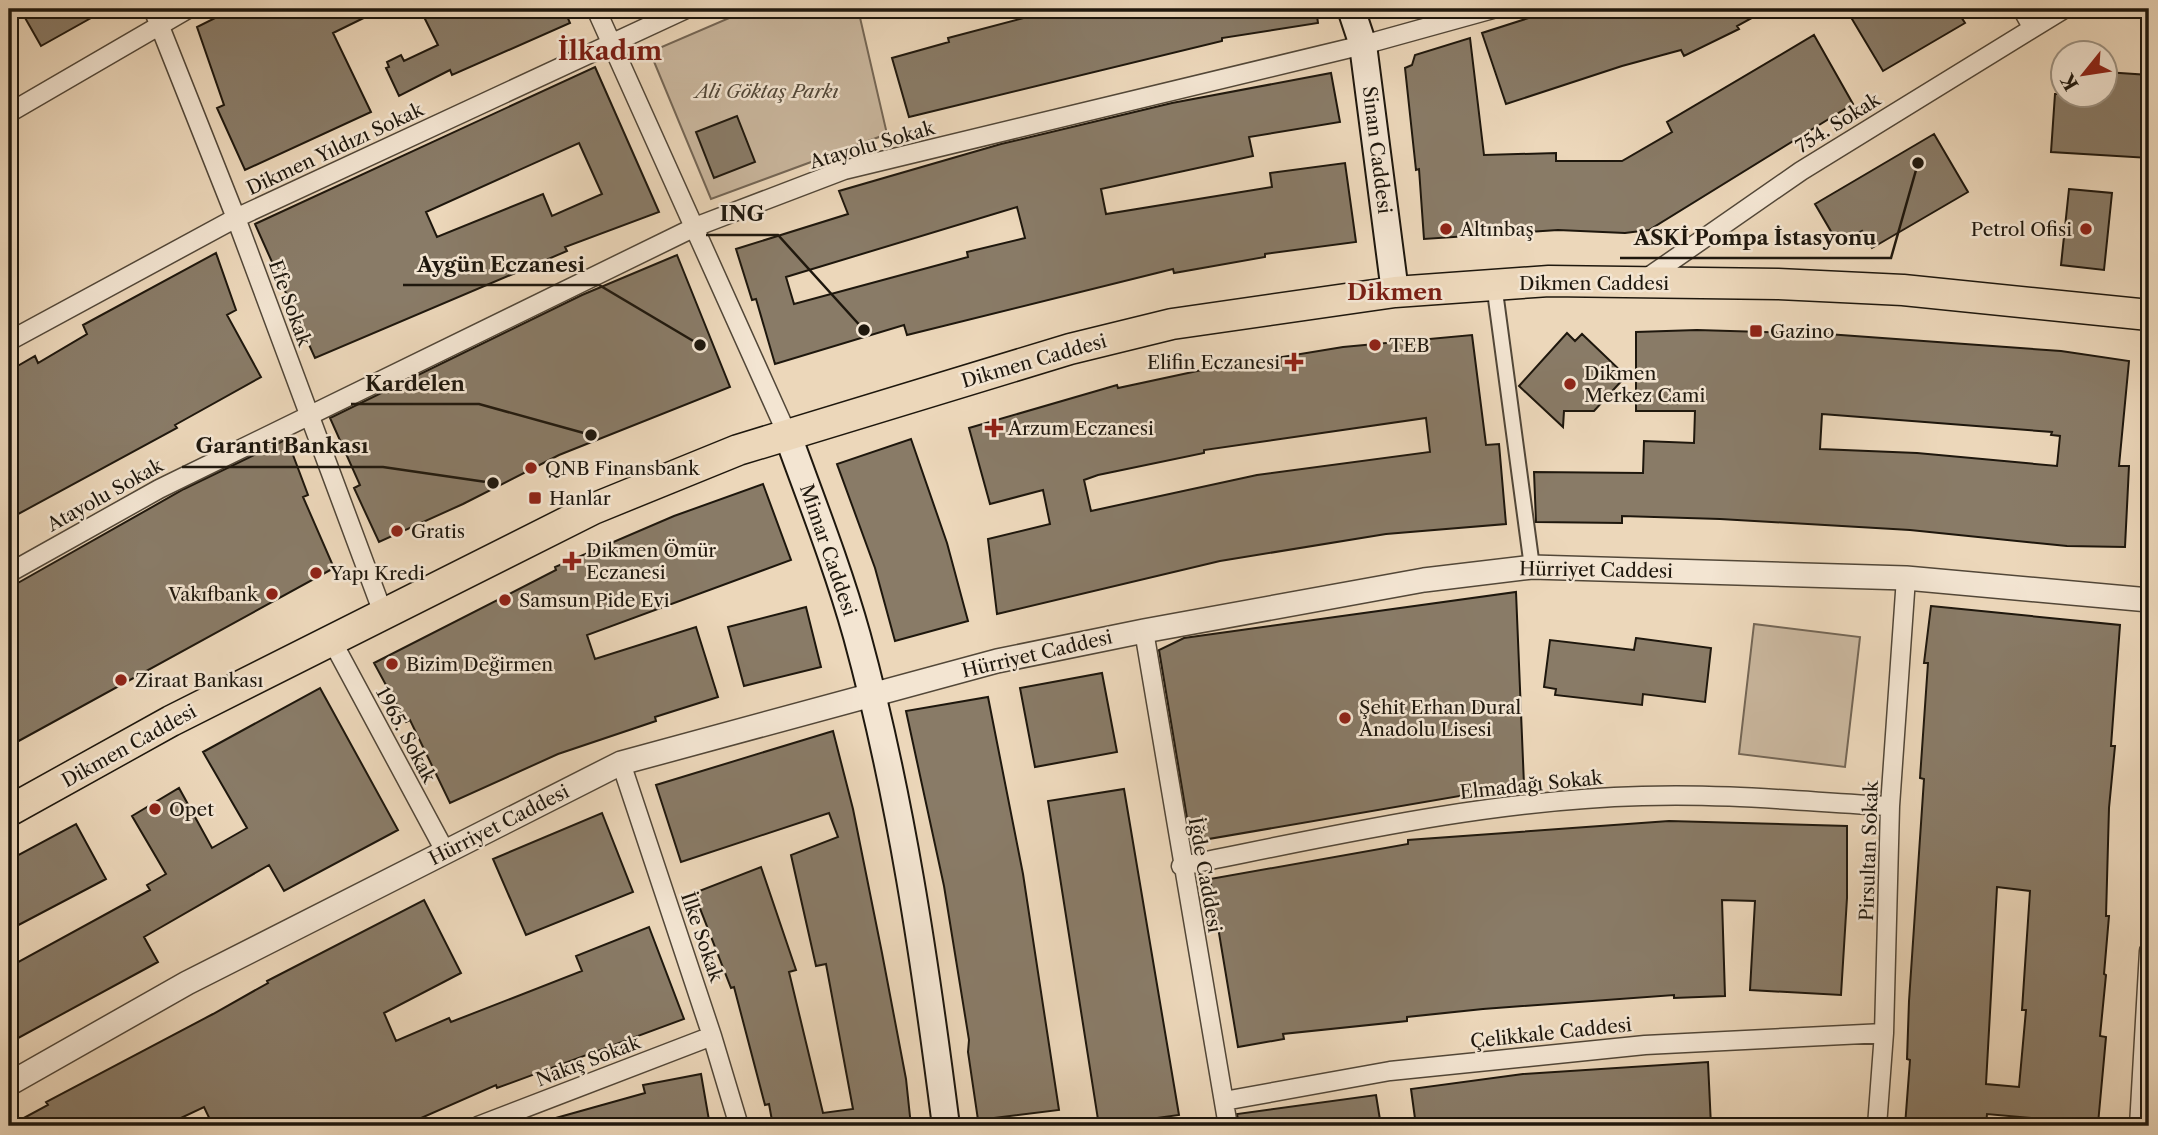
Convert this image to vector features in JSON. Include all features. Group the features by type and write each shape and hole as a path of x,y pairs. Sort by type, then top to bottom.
{"main road":[{"name":"Sinan Caddesi","path":"1351,9 1363,45 1395,292"},
{"name":"Dikmen Caddesi","path":"9,811 171,721 593,509 738,450 1070,349 1159,327 1395,292 1493,284 1641,282 1778,284 1903,290 2149,315"},
{"name":"Mimar Caddesi","path":"788,436 837,572 872,696 919,919 946,1126"}],"street":[{"path":"9,113 157,17 188,9"},
{"name":"Mimar Caddesi","path":"596,9 788,436"},
{"name":"Dikmen Yıldızı Sokak","path":"9,341 236,218 687,9"},
{"name":"Atayolu Sokak","path":"9,573 159,489 307,414 695,227 844,170 1363,45 1493,9"},
{"path":"2022,9 2032,27"},
{"name":"754. Sokak","path":"1641,282 1801,171 2064,9"},
{"name":"Efe Sokak","path":"157,17 236,218 383,613"},
{"path":"1493,284 1532,567"},
{"name":"Hürriyet Caddesi","path":"9,1084 187,983 621,763 998,661 1144,631 1424,580 1532,567 1906,578 2149,600"},
{"name":"Pirsultan Sokak","path":"1877,1126 1884,1033 1890,806 1906,578"},
{"name":"İğde Caddesi","path":"1144,631 1181,866 1228,1126"},
{"name":"1965. Sokak","path":"331,639 445,851"},
{"name":"İlke Sokak","path":"621,763 712,1036 739,1126"},
{"name":"Elmadağı Sokak","path":"1181,866 1409,821 1607,798 1676,796 1890,806"},
{"path":"2139,1126 2146,1083 2149,951"},
{"name":"Çelikkale Caddesi","path":"1224,1101 1391,1070 1645,1045 1884,1033"},
{"name":"Nakış Sokak","path":"478,1126 712,1036"}],"green space":[{"name":"Ali Göktaş Parkı","path":"750,9 858,9 887,134 711,199 650,52"},
{"path":"1754,624 1860,637 1845,767 1739,754"}],"building":[{"path":"20,9 107,9 41,46"},
{"path":"233,9 382,9 333,33 371,112 245,170 217,108 224,105 197,27"},
{"path":"420,9 564,9 570,23 452,75 450,70 399,96 386,68 389,67 387,62 401,55 404,61 438,45"},
{"path":"1058,9 1316,9 1318,23 1222,38 1222,41 909,117 892,58 949,42 948,38"},
{"path":"1557,9 1768,9 1737,26 1739,29 1684,56 1681,50 1622,66 1506,104 1482,33"},
{"path":"1846,9 1956,9 1965,23 1883,71"},
{"path":"1814,35 1853,104 1649,230 1625,233 1558,230 1424,239 1419,169 1416,170 1405,68 1412,65 1415,55 1470,38 1484,155 1556,153 1556,161 1622,161 1672,132 1667,122"},
{"path":"595,67 659,212 565,247 567,251 315,358 255,224","holes":["579,143 602,194 552,216 543,194 437,237 426,212"]},
{"path":"1331,73 1340,122 1249,137 1253,156 1101,189 1106,214 1272,187 1270,173 1345,163 1356,242 1265,254 1265,257 1174,273 1173,269 907,335 904,325 775,364 756,299 752,300 736,249 848,214 839,191 1001,144 1172,103","holes":["1017,207 1025,238 967,252 968,257 794,304 786,277"]},
{"path":"2120,73 2149,75 2149,158 2051,152 2054,108 2120,108"},
{"path":"737,116 755,162 714,178 696,132"},
{"path":"1934,134 1968,192 1872,248 1862,231 1839,245 1815,204"},
{"path":"2069,189 2112,193 2104,270 2061,265"},
{"path":"216,253 236,310 227,315 261,377 175,425 177,428 9,519 9,371 35,356 38,363 87,334 83,325"},
{"path":"677,255 730,387 559,455 463,504 379,542 354,488 360,485 330,418 582,295"},
{"path":"1697,330 1827,334 2061,351 2129,361 2119,466 2129,466 2125,547 2067,546 1910,530 1720,519 1622,516 1622,523 1536,522 1534,472 1643,473 1644,441 1694,443 1695,411 1636,411 1636,332","holes":["1822,414 2052,432 2051,435 2060,436 2057,466 1917,453 1820,449"]},
{"name":"Dikmen Merkez Cami","path":"1567,333 1575,341 1582,334 1626,376 1594,411 1564,411 1563,427 1519,386"},
{"path":"1472,335 1486,445 1499,444 1506,524 1386,534 1220,561 997,614 988,539 1050,524 1043,490 990,504 969,428 1117,385 1118,388 1202,370 1343,347","holes":["1426,418 1430,452 1257,475 1091,511 1084,480 1204,453 1204,450"]},
{"path":"287,439 308,495 303,497 334,568 15,743 9,731 9,588 184,489"},
{"path":"911,439 947,543 968,621 895,641 875,568 837,464"},
{"path":"763,484 791,560 587,635 595,659 696,627 718,697 655,717 656,721 558,754 450,803 410,720 406,722 374,663 556,570 555,567 674,516"},
{"name":"Şehit Erhan Dural Anadolu Lisesi","path":"1516,592 1524,785 1191,842 1159,650 1184,638"},
{"path":"1931,606 2120,625 2111,746 2115,746 2109,808 2106,916 2109,916 2100,1036 2106,1037 2098,1124 1987,1114 1986,1126 1905,1126 1910,1060 1907,1059 1909,1001 1924,779 1920,778 1928,663 1924,663","holes":["1997,887 2030,891 2022,1010 2026,1010 2019,1087 1986,1084"]},
{"path":"806,607 821,667 744,686 728,627"},
{"path":"1636,638 1711,648 1705,702 1643,694 1642,705 1555,695 1556,689 1544,687 1550,640 1634,650"},
{"path":"1102,673 1117,752 1035,767 1020,688"},
{"path":"320,688 398,830 284,891 269,865 144,937 158,962 9,1043 9,967 150,890 147,885 166,874 132,816 179,788 212,848 247,828 203,752"},
{"path":"988,697 1023,874 1059,1110 978,1120 968,1052 969,1040 944,886 906,711"},
{"path":"833,731 853,809 882,953 906,1079 911,1126 773,1126 734,987 731,988 694,893 761,867 796,970 789,972 823,1113 853,1109 826,964 816,966 791,855 838,837 829,813 681,862 656,785"},
{"path":"1124,789 1179,1115 1099,1126 1048,801"},
{"path":"602,813 633,892 526,935 493,859"},
{"path":"1669,821 1847,826 1847,898 1841,995 1750,990 1755,901 1722,900 1725,996 1674,998 1674,995 1483,1009 1407,1017 1407,1021 1283,1034 1284,1039 1238,1047 1210,879 1408,844 1408,840"},
{"path":"76,824 106,879 9,930 9,860"},
{"path":"424,900 461,973 384,1013 396,1041 449,1018 451,1022 582,971 576,956 649,927 684,1019 497,1088 496,1085 403,1126 213,1126 204,1107 164,1126 9,1126 48,1105 46,1102 213,1014 268,983 267,981"},
{"path":"1708,1062 1711,1126 1416,1126 1411,1089 1523,1074"},
{"path":"701,1074 710,1126 546,1126 545,1121 645,1093 643,1085"},
{"path":"1376,1095 1381,1126 1239,1126 1237,1114"}],"place":[{"name":"ASKİ Pompa İstasyonu","path":"1918,163"},
{"name":"Altınbaş","path":"1446,229"},
{"name":"Petrol Ofisi","path":"2086,229"},
{"name":"ING","path":"864,330"},
{"name":"Gazino","path":"1756,331"},
{"name":"Aygün Eczanesi","path":"700,345"},
{"name":"TEB","path":"1375,345"},
{"name":"Elifin Eczanesi","path":"1294,362"},
{"name":"Dikmen Merkez Cami","path":"1570,384"},
{"name":"Arzum Eczanesi","path":"994,428"},
{"name":"Kardelen","path":"591,435"},
{"name":"QNB Finansbank","path":"531,468"},
{"name":"Garanti Bankası","path":"493,483"},
{"name":"Hanlar","path":"535,498"},
{"name":"Gratis","path":"397,531"},
{"name":"Dikmen Ömür Eczanesi","path":"572,561"},
{"name":"Yapı Kredi","path":"316,573"},
{"name":"Vakıfbank","path":"272,594"},
{"name":"Samsun Pide Evi","path":"505,600"},
{"name":"Bizim Değirmen","path":"392,664"},
{"name":"Ziraat Bankası","path":"121,680"},
{"name":"Şehit Erhan Dural Anadolu Lisesi","path":"1345,718"},
{"name":"Opet","path":"155,809"}],"district":[{"name":"İlkadım","path":"610,51"},
{"name":"Dikmen","path":"1395,292"}]}
